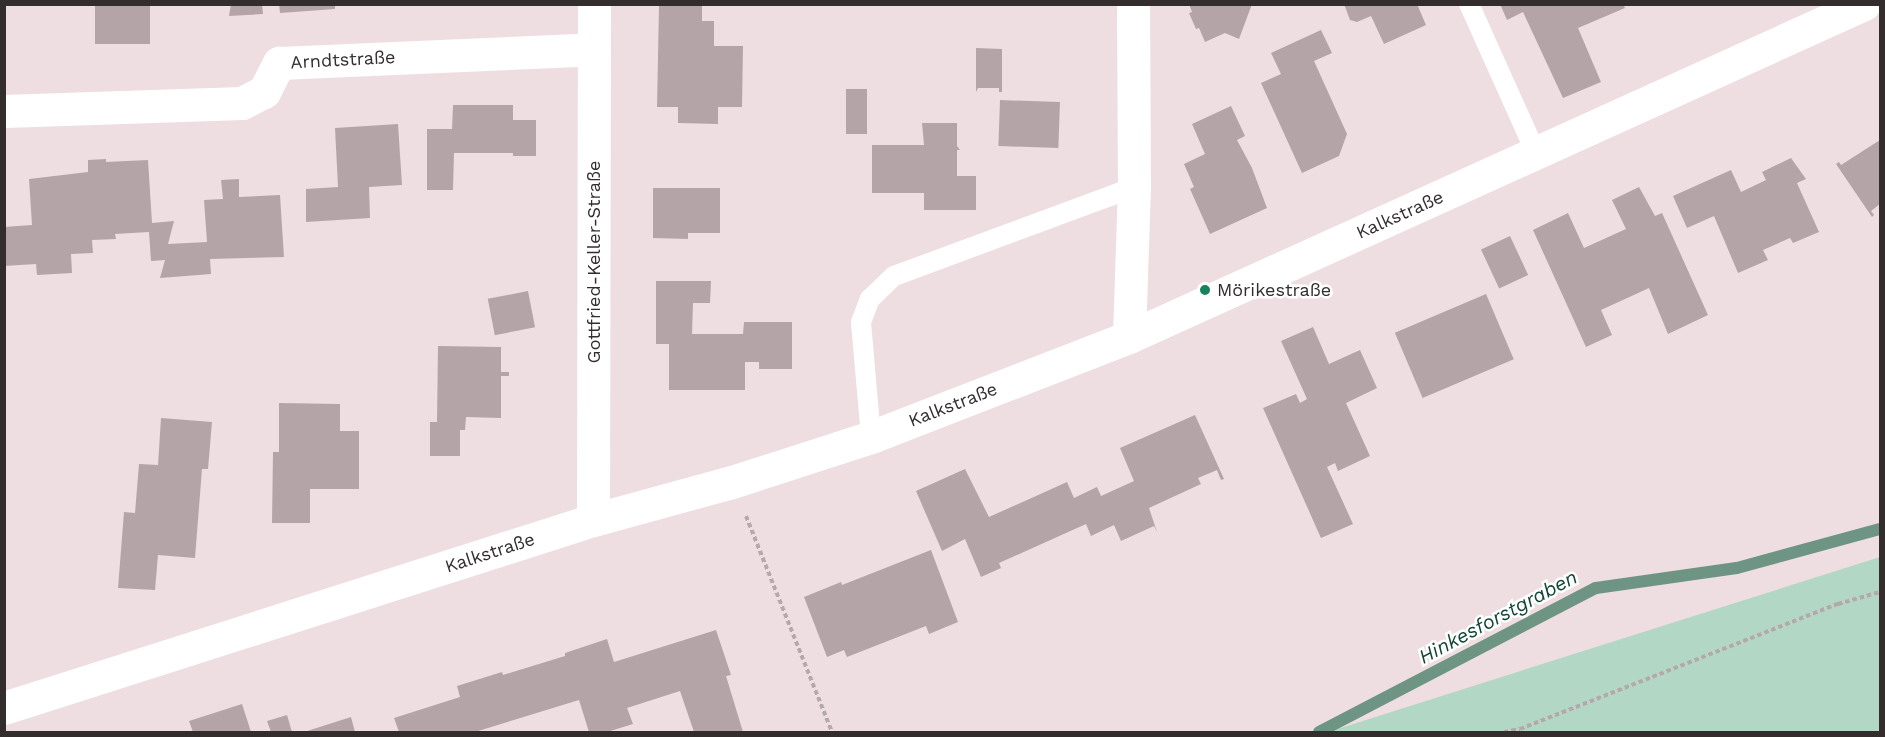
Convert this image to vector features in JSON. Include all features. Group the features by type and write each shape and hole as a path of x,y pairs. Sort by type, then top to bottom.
{"street":[{"name":"Gottfried-Keller-Straße","path":"593,520 594,4"},
{"path":"1129,337 1134,187 1134,4"},
{"name":"Kalkstraße","path":"4,708 593,520 732,482 871,437 1129,337 1864,4"},
{"name":"Arndtstraße","path":"4,111 242,103 264,92 279,63 594,49"}],"lane":[{"path":"1469,4 1536,153"},
{"path":"871,437 861,322 870,299 894,276 1134,187"}],"path":[{"path":"732,482 832,732"},
{"path":"1504,732 1520,729 1838,604 1881,592"}],"green space":[{"path":"1880,557 1880,732 1328,732"}],"building":[{"path":"95,4 150,4 150,44 95,44"},
{"path":"231,4 262,4 263,14 229,16"},
{"path":"279,4 335,4 335,9 280,13"},
{"path":"1189,4 1252,4 1239,39 1225,33 1205,42 1189,13 1192,12"},
{"path":"1344,4 1417,4 1426,25 1384,44 1371,16 1357,22 1350,20"},
{"path":"1500,4 1623,4 1625,8 1578,28 1601,82 1563,98 1523,12 1507,20"},
{"path":"659,5 702,5 702,21 714,21 714,46 743,46 742,107 718,107 718,124 678,123 678,107 657,107"},
{"path":"1321,30 1332,53 1314,61 1347,134 1339,156 1302,173 1261,83 1281,74 1271,53"},
{"path":"976,48 1002,49 1002,92 999,92 999,88 978,88 976,92"},
{"path":"846,89 867,89 867,134 846,134"},
{"path":"1000,100 1060,102 1058,148 998,146"},
{"path":"453,105 513,105 513,120 536,120 536,156 513,156 513,153 454,153 453,190 427,190 427,129 452,129"},
{"path":"1231,106 1245,136 1237,140 1252,168 1267,208 1210,234 1190,189 1194,187 1184,164 1205,154 1192,124"},
{"path":"922,123 957,123 957,146 960,150 957,150 957,176 976,176 976,210 924,210 924,193 872,193 872,145 924,145"},
{"path":"398,124 402,185 369,187 370,218 306,222 306,189 338,187 335,128"},
{"path":"1880,140 1880,204 1871,211 1874,215 1872,217 1836,164 1839,162 1841,165"},
{"path":"1791,158 1806,179 1797,183 1819,232 1793,243 1790,238 1763,250 1768,260 1738,273 1714,216 1687,228 1673,196 1731,170 1741,192 1766,180 1762,172"},
{"path":"106,159 106,162 148,160 152,223 174,221 168,244 207,242 204,200 223,199 221,180 239,179 239,197 280,195 284,257 210,259 211,274 160,278 165,260 151,261 149,232 115,234 116,239 92,240 93,253 71,254 72,273 37,275 36,264 4,266 4,227 32,225 29,179 88,172 88,160"},
{"path":"1639,187 1655,216 1662,213 1708,315 1668,334 1649,288 1601,310 1612,335 1586,347 1533,230 1568,213 1584,248 1626,229 1612,200"},
{"path":"653,188 720,188 720,233 688,233 688,239 653,238"},
{"path":"1510,236 1528,275 1499,288 1481,250"},
{"path":"656,281 711,281 710,303 693,303 692,334 743,334 744,322 792,322 792,369 759,369 759,362 745,362 745,390 669,390 669,344 656,344"},
{"path":"528,291 535,327 495,335 488,299"},
{"path":"1486,294 1514,359 1423,398 1395,333"},
{"path":"1313,327 1329,364 1360,350 1377,388 1346,403 1370,456 1338,471 1335,463 1327,467 1353,524 1321,538 1263,408 1296,394 1300,403 1307,399 1281,341"},
{"path":"438,346 501,347 501,372 509,372 509,376 501,376 501,418 466,417 465,430 460,430 460,456 430,456 430,422 437,422"},
{"path":"279,403 340,404 340,431 359,431 359,489 310,489 310,523 272,523 273,452 279,452"},
{"path":"1195,415 1224,479 1221,480 1217,470 1198,478 1201,484 1149,508 1157,532 1154,526 1121,541 1114,525 1091,536 1086,524 999,563 1001,568 981,577 965,539 942,551 916,491 965,469 989,517 1067,482 1074,498 1097,487 1101,496 1134,481 1120,448"},
{"path":"161,418 212,422 208,469 202,469 195,558 158,555 155,590 118,588 124,512 135,513 139,464 158,465"},
{"path":"931,550 958,622 929,634 926,626 847,657 844,650 827,657 804,597 841,582 842,585"},
{"path":"716,630 731,675 726,676 743,732 694,732 680,691 627,708 633,724 607,732 589,732 579,700 475,732 399,732 394,718 460,697 457,686 565,656 565,653 607,639 614,662"},
{"path":"242,704 251,732 193,732 189,721"},
{"path":"287,715 292,732 271,732 267,721"},
{"path":"351,717 355,732 304,732"}],"waterway":[{"name":"Hinkesforstgraben","path":"1319,732 1596,588 1737,568 1880,529"}],"place":[{"name":"Mörikestraße","path":"1205,290"}]}
